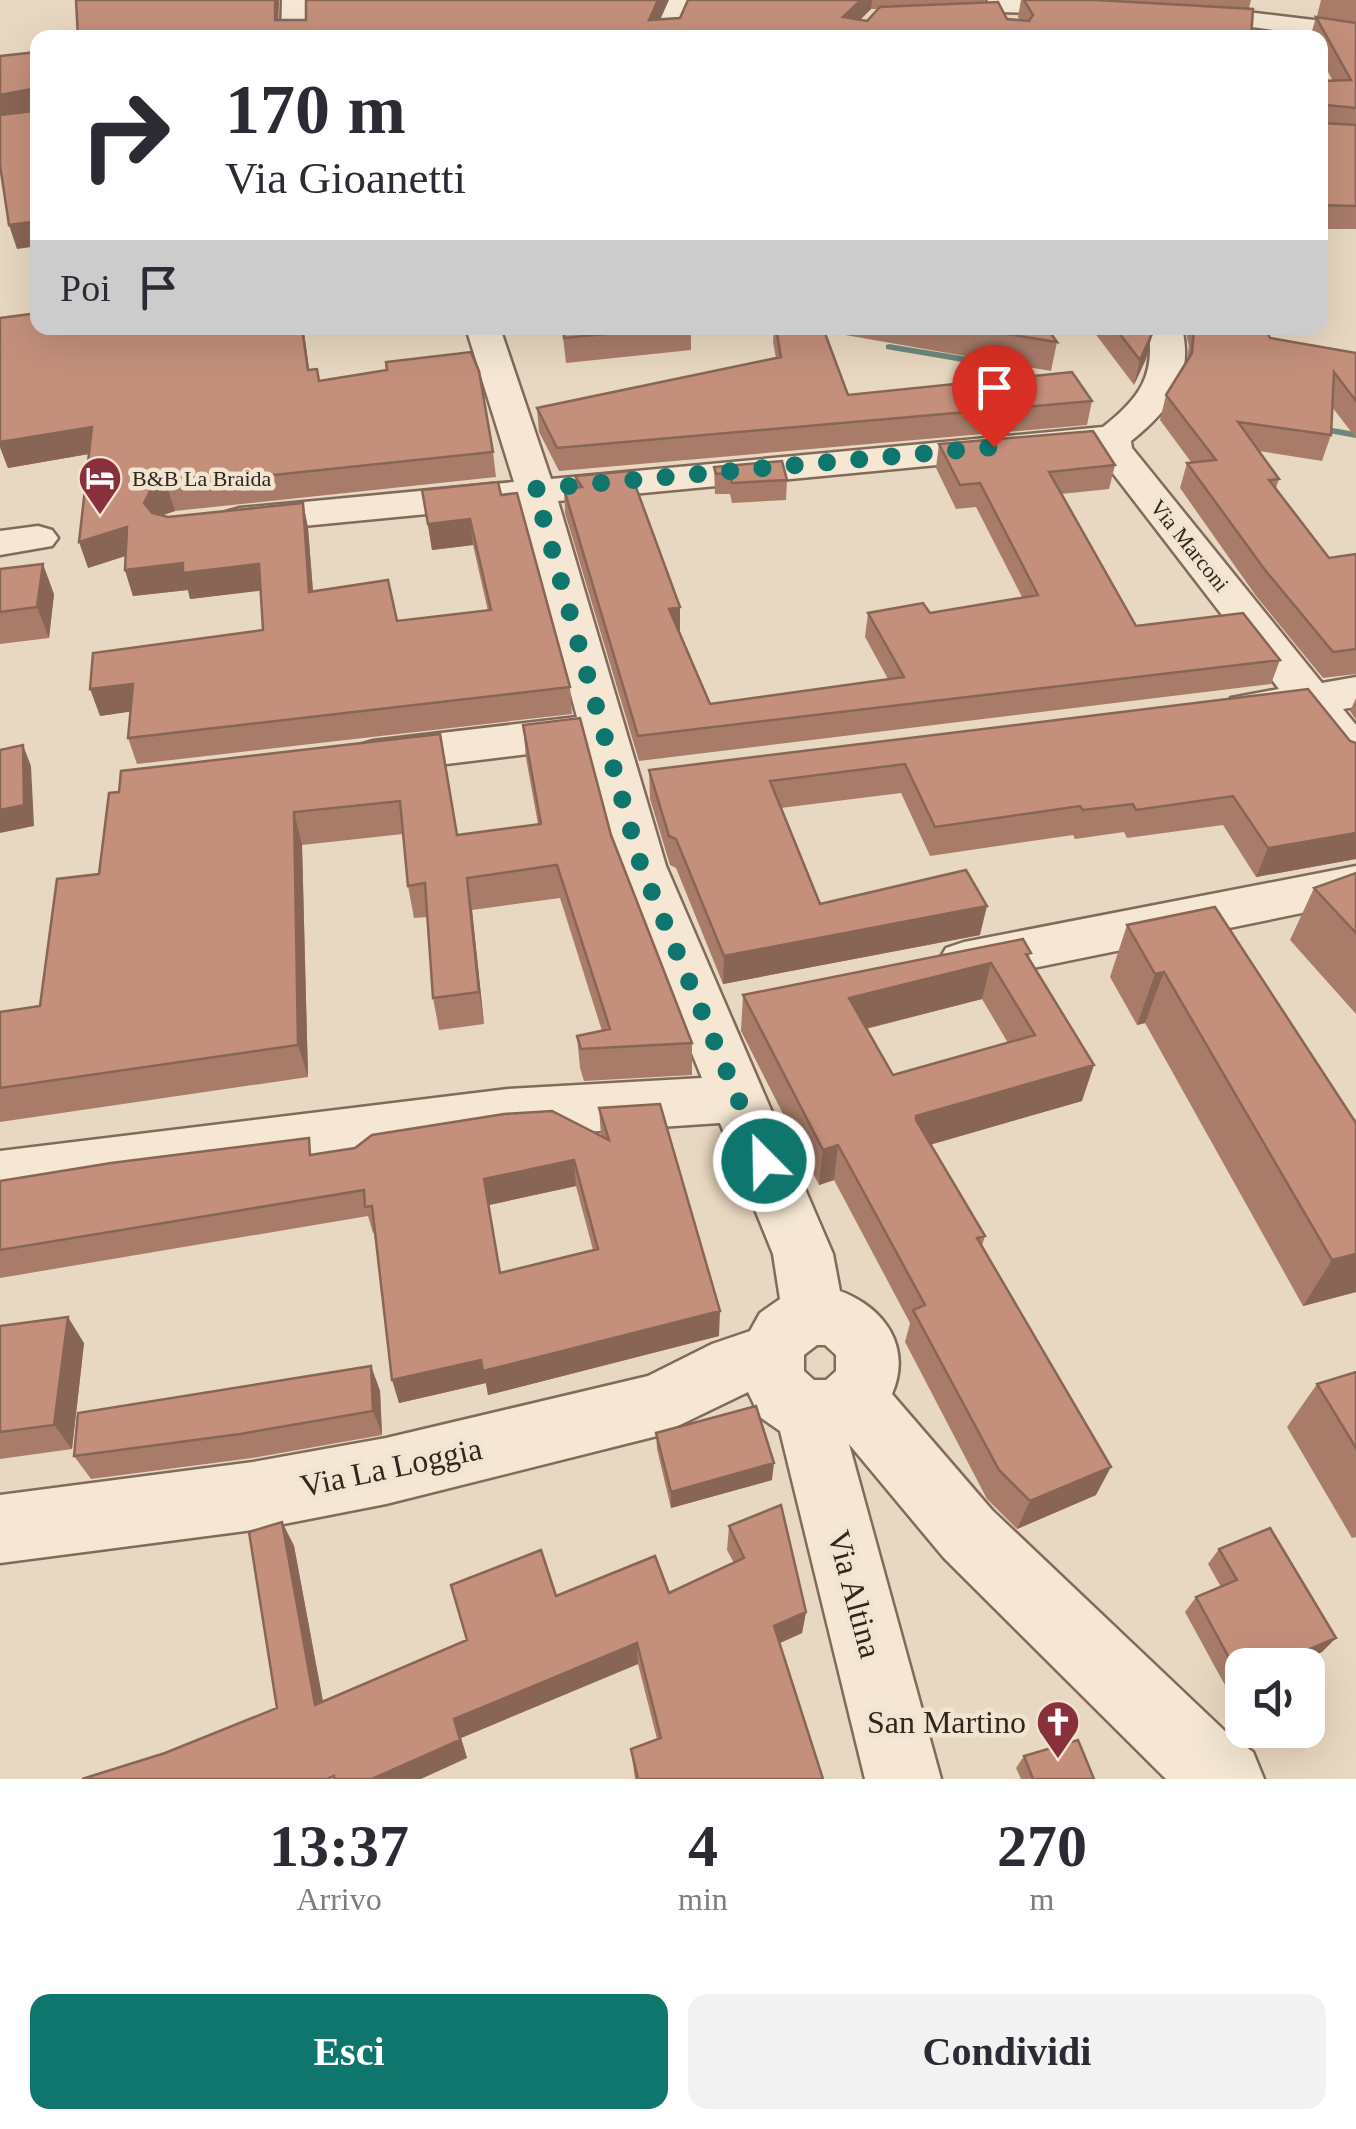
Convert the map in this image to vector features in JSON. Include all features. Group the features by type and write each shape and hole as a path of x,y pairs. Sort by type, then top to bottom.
{"street":[{"path":"294,0 294,30"},
{"path":"667,30 680,0"},
{"path":"998,6 1114,8"},
{"path":"1161,12 1318,17 1356,8"},
{"name":"Via Altina","path":"485,335 535,489 602,730 639,781 641,866 722,1010 738,1099 803,1254 812,1371 903,1779"},
{"path":"194,525 1113,436 1149,407 1164,384 1173,354 1167,335"},
{"name":"Via Marconi","path":"1113,436 1113,449 1335,696 1356,756"},
{"path":"1208,713 1335,696"},
{"path":"333,761 602,730"},
{"path":"914,972 1356,884"},
{"path":"0,1176 508,1113 738,1099"},
{"name":"Via La Loggia","path":"0,1528 253,1496 386,1471 657,1404 735,1366 812,1371"},
{"path":"812,1371 968,1534 1202,1762 1226,1779"}],"building":[{"path":"76,0 275,0 275,20 306,20 306,0 658,0 649,20 680,18 688,0 861,0 843,17 867,21 880,7 998,2 1007,19 1029,21 1033,15 1024,0 1253,9 1252,30 78,30"},
{"path":"1316,17 1356,23 1356,108 1328,105 1328,81 1351,80 1328,39 1328,30 1323,30"},
{"path":"30,53 30,89 0,95 0,56"},
{"path":"30,111 30,222 9,225 0,165 0,115"},
{"path":"1328,123 1356,125 1356,206 1328,205"},
{"path":"30,314 30,335 303,335 308,370 317,369 319,381 387,370 386,362 471,352 479,371 493,452 167,486 150,491 144,503 152,513 168,517 303,503 309,592 388,580 397,621 491,610 470,519 428,524 422,490 498,482 501,495 517,493 570,687 128,738 133,684 90,689 93,653 263,630 259,564 183,573 183,563 125,570 127,527 79,542 92,427 0,442 0,318"},
{"path":"777,335 826,335 848,395 1072,372 1092,401 557,448 537,408 781,357"},
{"path":"1013,335 1052,335 1057,342"},
{"path":"1120,335 1152,335 1140,360"},
{"path":"1193,335 1268,335 1356,353 1356,401 1334,372 1331,435 1238,422 1279,479 1269,480 1329,558 1356,554 1356,649 1333,652 1265,570 1187,463 1216,460 1166,395 1192,353"},
{"path":"1093,431 1115,465 1049,472 1136,626 1243,613 1280,660 638,736 564,489 582,487 575,476 630,471 680,607 669,609 710,704 904,677 868,613 923,603 930,613 1038,595 980,483 960,485 939,444"},
{"path":"782,461 787,480 732,483 730,473 716,474 714,467"},
{"path":"43,564 37,607 0,612 0,569"},
{"path":"1308,689 1350,741 1356,743 1356,833 1268,848 1233,796 1136,810 1133,804 1083,810 1080,806 935,827 905,764 770,781 820,904 966,870 987,906 724,956 676,839 669,836 649,770"},
{"path":"580,718 611,835 692,1043 581,1049 577,1036 610,1029 557,865 467,878 479,992 433,998 425,883 408,886 400,801 294,812 298,1045 0,1088 0,1012 40,1006 57,879 99,874 109,793 119,792 121,771 440,734 457,835 541,824 523,725"},
{"path":"23,745 24,805 0,810 0,750"},
{"path":"1356,873 1356,933 1314,888"},
{"path":"1215,907 1356,1123 1356,1254 1332,1260 1164,972 1155,974 1127,925"},
{"path":"1023,939 1031,953 1026,954 1094,1065 916,1116 916,1120 985,1236 977,1238 1111,1467 1030,1501 999,1470 913,1310 925,1305 838,1145 823,1150 743,995","holes":["991,963 1035,1035 893,1075 849,998"]},
{"path":"660,1104 720,1311 483,1371 481,1360 392,1380 372,1206 365,1207 364,1190 0,1250 0,1181 309,1138 310,1155 355,1148 372,1135 504,1114 552,1111 609,1140 599,1108","holes":["574,1160 598,1249 500,1273 484,1179"]},
{"path":"68,1317 54,1425 0,1432 0,1326"},
{"path":"371,1366 373,1411 74,1456 78,1413"},
{"path":"1356,1372 1356,1448 1317,1384"},
{"path":"756,1406 774,1463 671,1492 656,1433"},
{"path":"781,1505 806,1612 774,1626 823,1779 638,1779 631,1749 661,1738 637,1643 454,1719 460,1740 372,1779 82,1779 165,1753 277,1708 249,1532 282,1522 315,1705 467,1640 451,1585 541,1550 556,1596 655,1556 669,1593 744,1558 729,1526"},
{"path":"1270,1528 1336,1638 1312,1648 1225,1650 1196,1597 1237,1580 1219,1549"},
{"path":"1078,1740 1094,1779 1033,1779 1024,1756"}],"waterway":[{"path":"889,347 980,362"},
{"path":"1315,428 1356,435"}],"place":[{"name":"B&B La Braida","path":"100,516"},
{"name":"San Martino","path":"1058,1760"}],"route":[{"path":"764,1161 641,866 535,489 994,447"}]}
